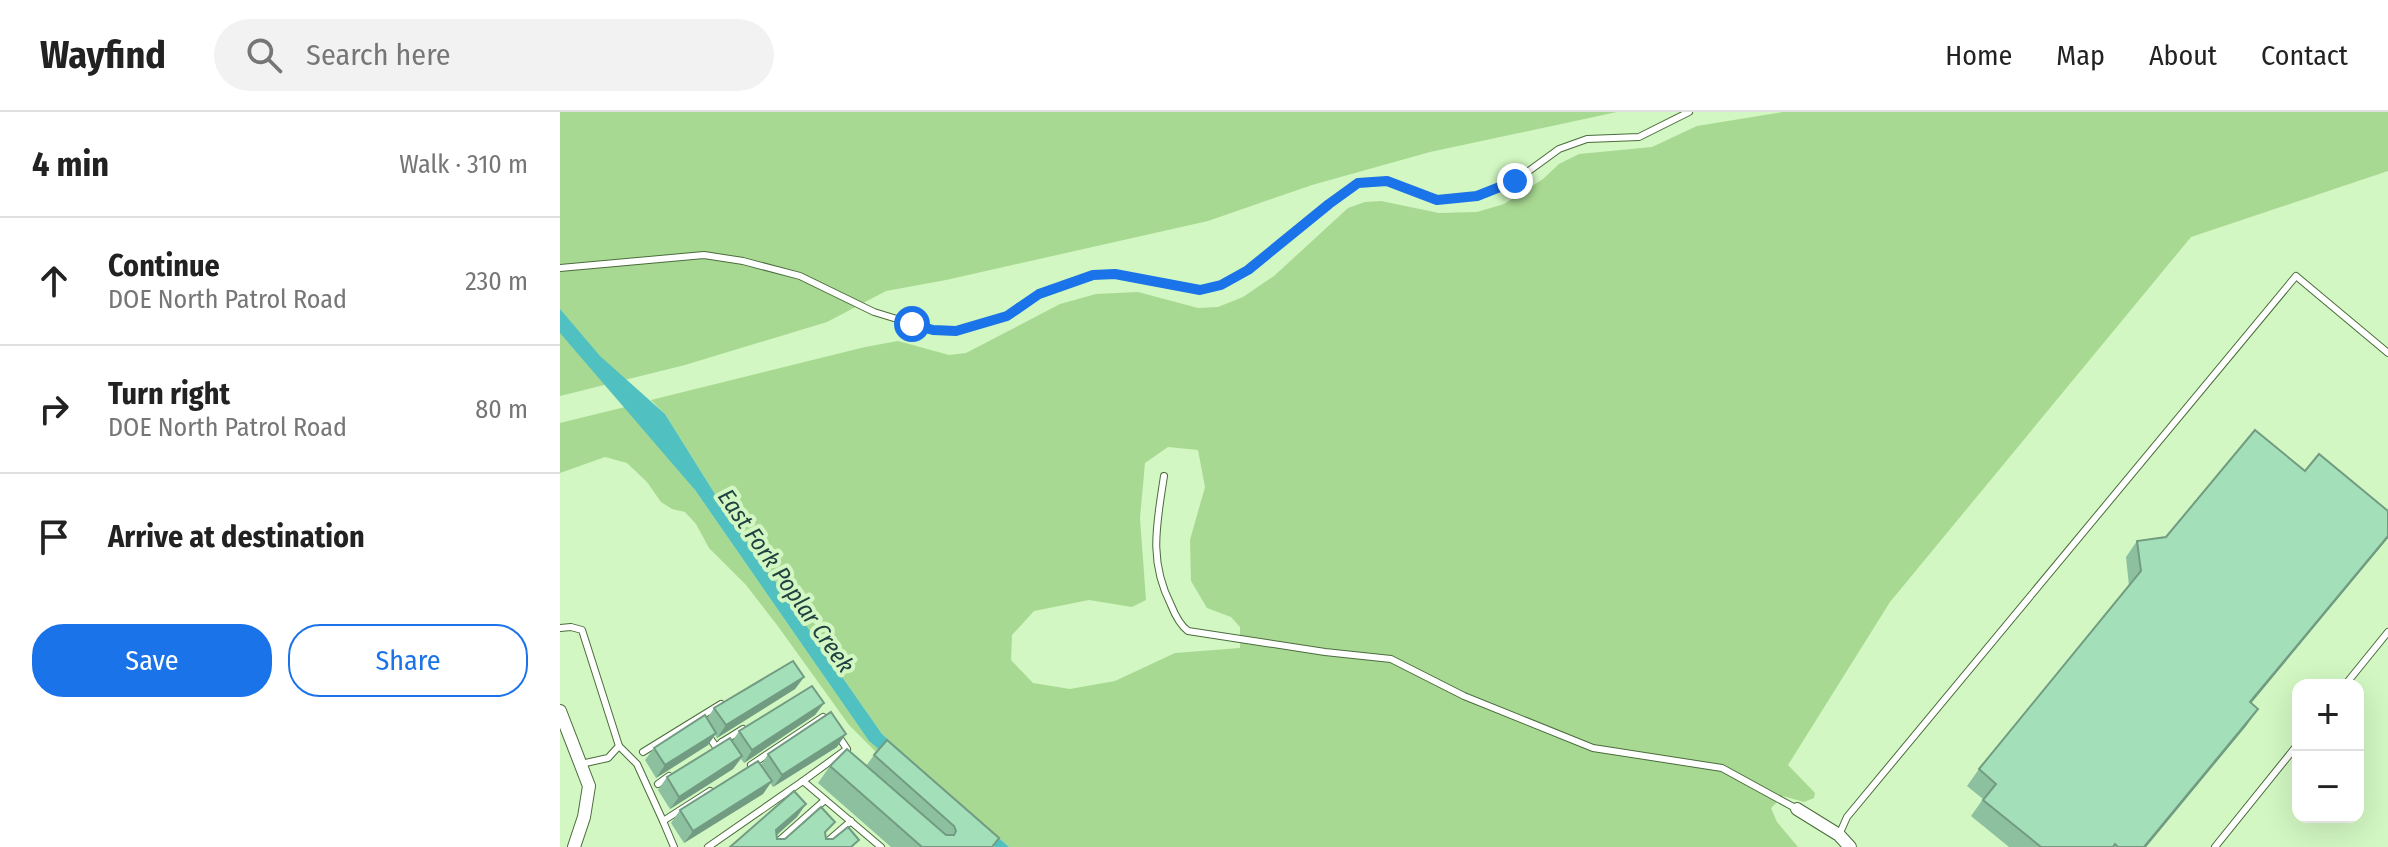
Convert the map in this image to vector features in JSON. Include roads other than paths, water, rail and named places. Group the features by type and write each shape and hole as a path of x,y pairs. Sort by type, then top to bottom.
{"street":[{"path":"560,711 589,786 584,817 574,847"},
{"path":"1797,809 1839,835 1850,847"}],"lane":[{"path":"560,268 704,255 743,261 800,276 874,312 933,330 956,331 1007,316 1039,294 1093,275 1115,274 1200,290 1221,285 1248,270 1358,183 1387,181 1437,200 1477,196 1515,181 1559,149 1587,139 1639,137 1689,112"},
{"path":"1839,835 1847,817 2296,276 2388,353"},
{"path":"1164,476 1155,559 1170,604 1188,631 1391,659 1464,696 1593,748 1722,768 1797,809"},
{"path":"560,628 582,630 619,746 637,764 674,847"},
{"path":"2350,679 2388,632"},
{"path":"643,752 723,703"},
{"path":"708,847 847,749 817,708"},
{"path":"742,771 823,717"},
{"path":"697,719 729,752"},
{"path":"705,754 746,727"},
{"path":"580,764 608,758 619,746"},
{"path":"2215,847 2292,751"},
{"path":"835,756 847,766"},
{"path":"751,765 759,777"},
{"path":"658,784 681,769"},
{"path":"803,781 881,847"},
{"path":"663,821 715,788"},
{"path":"767,789 775,801"},
{"path":"772,847 825,800"},
{"path":"821,847 851,821"},
{"path":"865,847 873,840"}],"water":[{"name":"East Fork Poplar Creek","path":"560,309 600,356 665,414 720,502 882,734 1009,847 995,847 869,741 695,490 560,333"}]}
